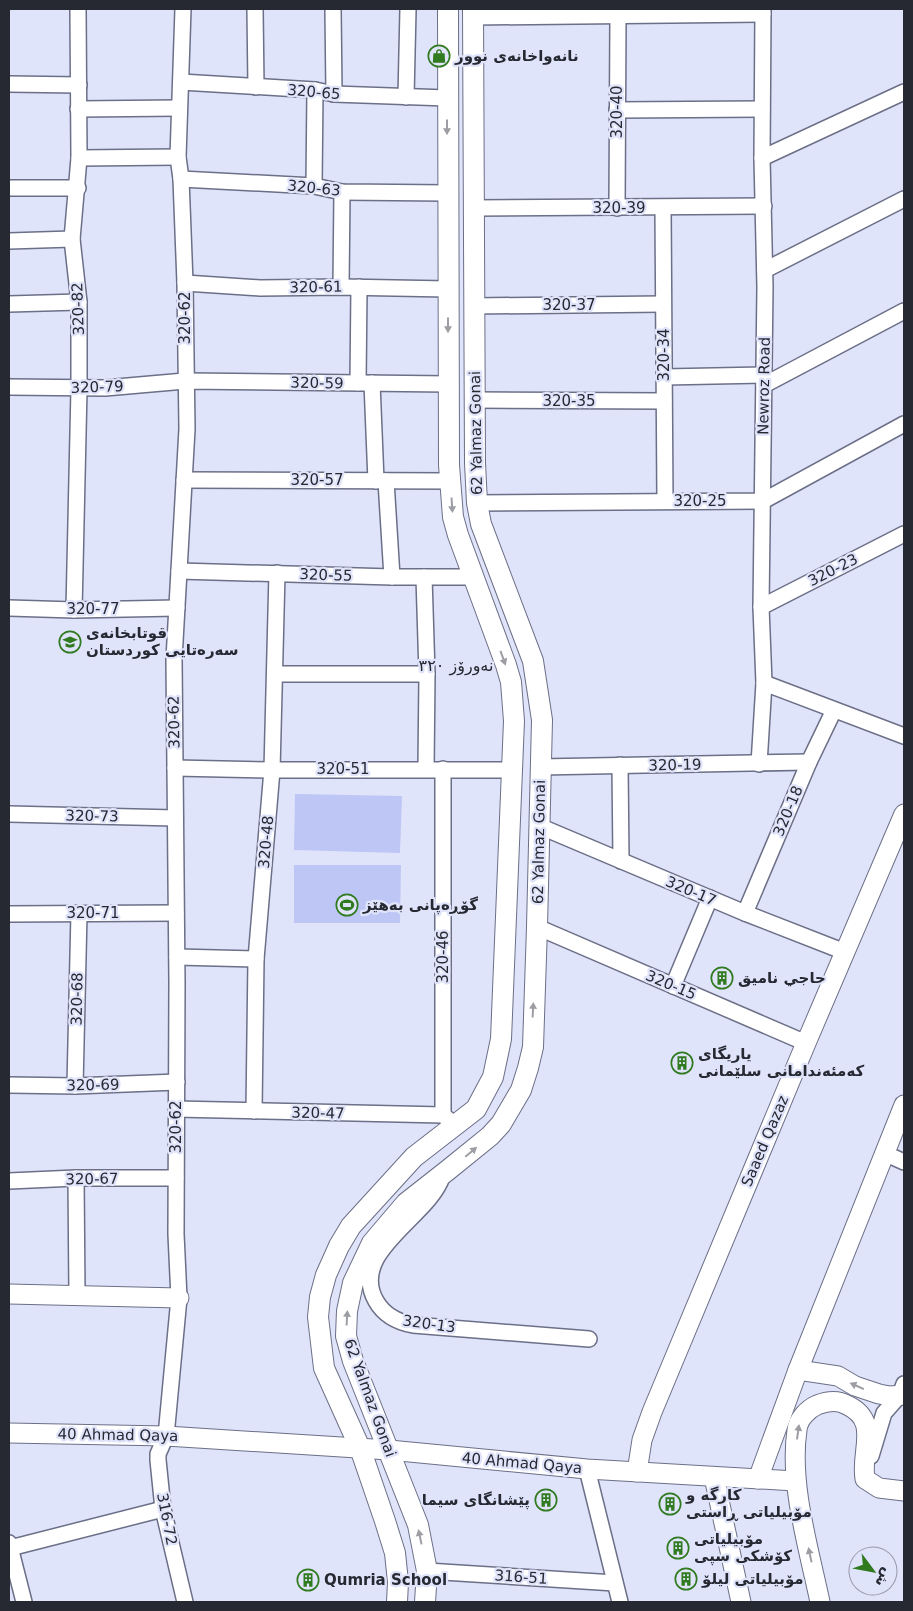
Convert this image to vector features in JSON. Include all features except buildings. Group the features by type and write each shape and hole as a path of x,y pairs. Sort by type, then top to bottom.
{"main road":[{"name":"62 Yalmaz Gonai","path":"396,1602 398,1582 395,1553 360,1448 324,1368 318,1317 320,1297 333,1261 351,1226 450,1121 476,1109 494,1077 501,1029 514,721 511,682 452,517 448,384 448,9"},
{"name":"62 Yalmaz Gonai","path":"425,1602 428,1570 418,1525 390,1450 353,1361 346,1336 347,1310 353,1283 372,1242 406,1203 490,1136 501,1124 521,1090 532,1047 537,926 542,720 532,661 482,524 477,503 475,463 473,13"},
{"path":"488,618 513,607"}],"street":[{"name":"320-82","path":"74,610 79,302 72,239 78,188 79,158 78,9"},
{"name":"320-62","path":"166,1436 179,1298 176,1234 177,957 174,660 187,429 185,283 181,179 178,156 183,9"},
{"path":"255,9 256,87"},
{"path":"333,9 334,94"},
{"path":"406,97 408,9"},
{"path":"473,13 618,15 667,12 763,11"},
{"name":"Newroz Road","path":"759,764 764,683 761,607 765,270 762,158 763,11"},
{"name":"320-40","path":"617,208 618,15"},
{"name":"320-65","path":"181,82 314,90 334,94 447,98"},
{"path":"9,84 79,85"},
{"path":"314,90 314,186"},
{"path":"762,158 904,92"},
{"path":"78,109 179,108"},
{"path":"617,110 762,110"},
{"path":"79,158 178,156"},
{"name":"320-63","path":"181,179 314,186 342,192 447,193"},
{"path":"9,188 78,188"},
{"path":"341,287 342,192"},
{"path":"765,270 904,199"},
{"name":"320-39","path":"474,208 764,206"},
{"name":"320-34","path":"663,208 665,501"},
{"path":"9,241 72,239"},
{"name":"320-61","path":"185,283 260,288 359,287 448,289"},
{"path":"359,287 365,383 381,481 392,577"},
{"path":"9,304 79,302"},
{"name":"320-37","path":"474,306 663,304"},
{"path":"664,377 764,380 904,311"},
{"name":"320-59","path":"185,381 448,384"},
{"name":"320-79","path":"9,388 79,389 185,381"},
{"name":"320-35","path":"475,400 664,401"},
{"name":"320-25","path":"477,503 762,501 904,424"},
{"name":"320-57","path":"184,480 450,481"},
{"name":"320-23","path":"761,607 904,534"},
{"name":"320-55","path":"179,571 392,577 473,577"},
{"name":"320-48","path":"254,1111 256,959 272,770 277,573"},
{"path":"424,577 427,674 426,769"},
{"name":"320-77","path":"9,608 74,610 177,608"},
{"path":"275,674 427,674"},
{"path":"764,683 904,736"},
{"name":"320-18","path":"745,913 809,762 834,710"},
{"name":"320-19","path":"540,767 809,762"},
{"path":"620,765 621,862"},
{"name":"320-51","path":"175,768 512,770"},
{"name":"320-46","path":"443,769 450,1121"},
{"name":"320-73","path":"9,814 175,818"},
{"name":"Saaed Qazaz","path":"637,1472 642,1440 652,1412 904,814"},
{"name":"320-17","path":"538,826 745,913 845,952"},
{"path":"673,986 710,898"},
{"name":"320-68","path":"75,1086 78,913"},
{"name":"320-71","path":"9,914 176,913"},
{"name":"320-15","path":"537,926 806,1043"},
{"path":"177,957 256,959"},
{"name":"320-69","path":"9,1085 75,1086 177,1082"},
{"path":"758,1479 798,1370 904,1105"},
{"name":"320-47","path":"176,1109 450,1121"},
{"path":"884,1154 904,1162"},
{"name":"320-13","path":"448,1170 432,1196 399,1229 372,1265 370,1281 373,1296 378,1305 394,1319 413,1325 589,1339"},
{"path":"76,1178 77,1295"},
{"name":"320-67","path":"9,1181 76,1178 176,1178"},
{"path":"9,1294 179,1298"},
{"path":"798,1370 838,1376 855,1386 880,1394 890,1396 903,1391"},
{"path":"865,1479 884,1413 903,1391"},
{"path":"820,1602 795,1481 797,1429 799,1422 809,1410 816,1405 831,1402 845,1404 856,1410 865,1421 867,1431 865,1479"},
{"name":"40 Ahmad Qaya","path":"9,1433 166,1436 390,1450 587,1469 795,1481"},
{"name":"316-72","path":"166,1436 158,1454 164,1509 184,1602"},
{"path":"587,1469 620,1602"},
{"path":"714,1477 741,1602"},
{"path":"865,1479 879,1488 904,1491"},
{"path":"24,1602 9,1545 164,1509"},
{"name":"316-51","path":"428,1570 615,1583"}],"shaded area":[{"path":"295,794 402,796 400,853 294,850"},
{"name":"گۆڕەپانی بەهێز","path":"294,865 401,865 400,923 294,923"}],"place":[{"name":"نانەواخانەی نوور","path":"439,56"},
{"name":"قوتابخانەی سەرەتایی کوردستان","path":"70,642"},
{"name":"گۆڕەپانی بەهێز","path":"347,905"},
{"name":"حاجي ناميق","path":"722,978"},
{"name":"یاریگای کەمئەندامانی سلێمانی","path":"682,1063"},
{"name":"پێشانگای سیما","path":"546,1500"},
{"name":"کارگە و مۆبیلیاتی ڕاستی","path":"670,1504"},
{"name":"مۆبیلیاتی کۆشکی سپی","path":"678,1548"},
{"name":"مۆبیلیاتی لیلۆ","path":"686,1579"},
{"name":"Qumria School","path":"308,1580"}],"district":[{"name":"نەورۆز ٣٢٠","path":"456,665"}]}
